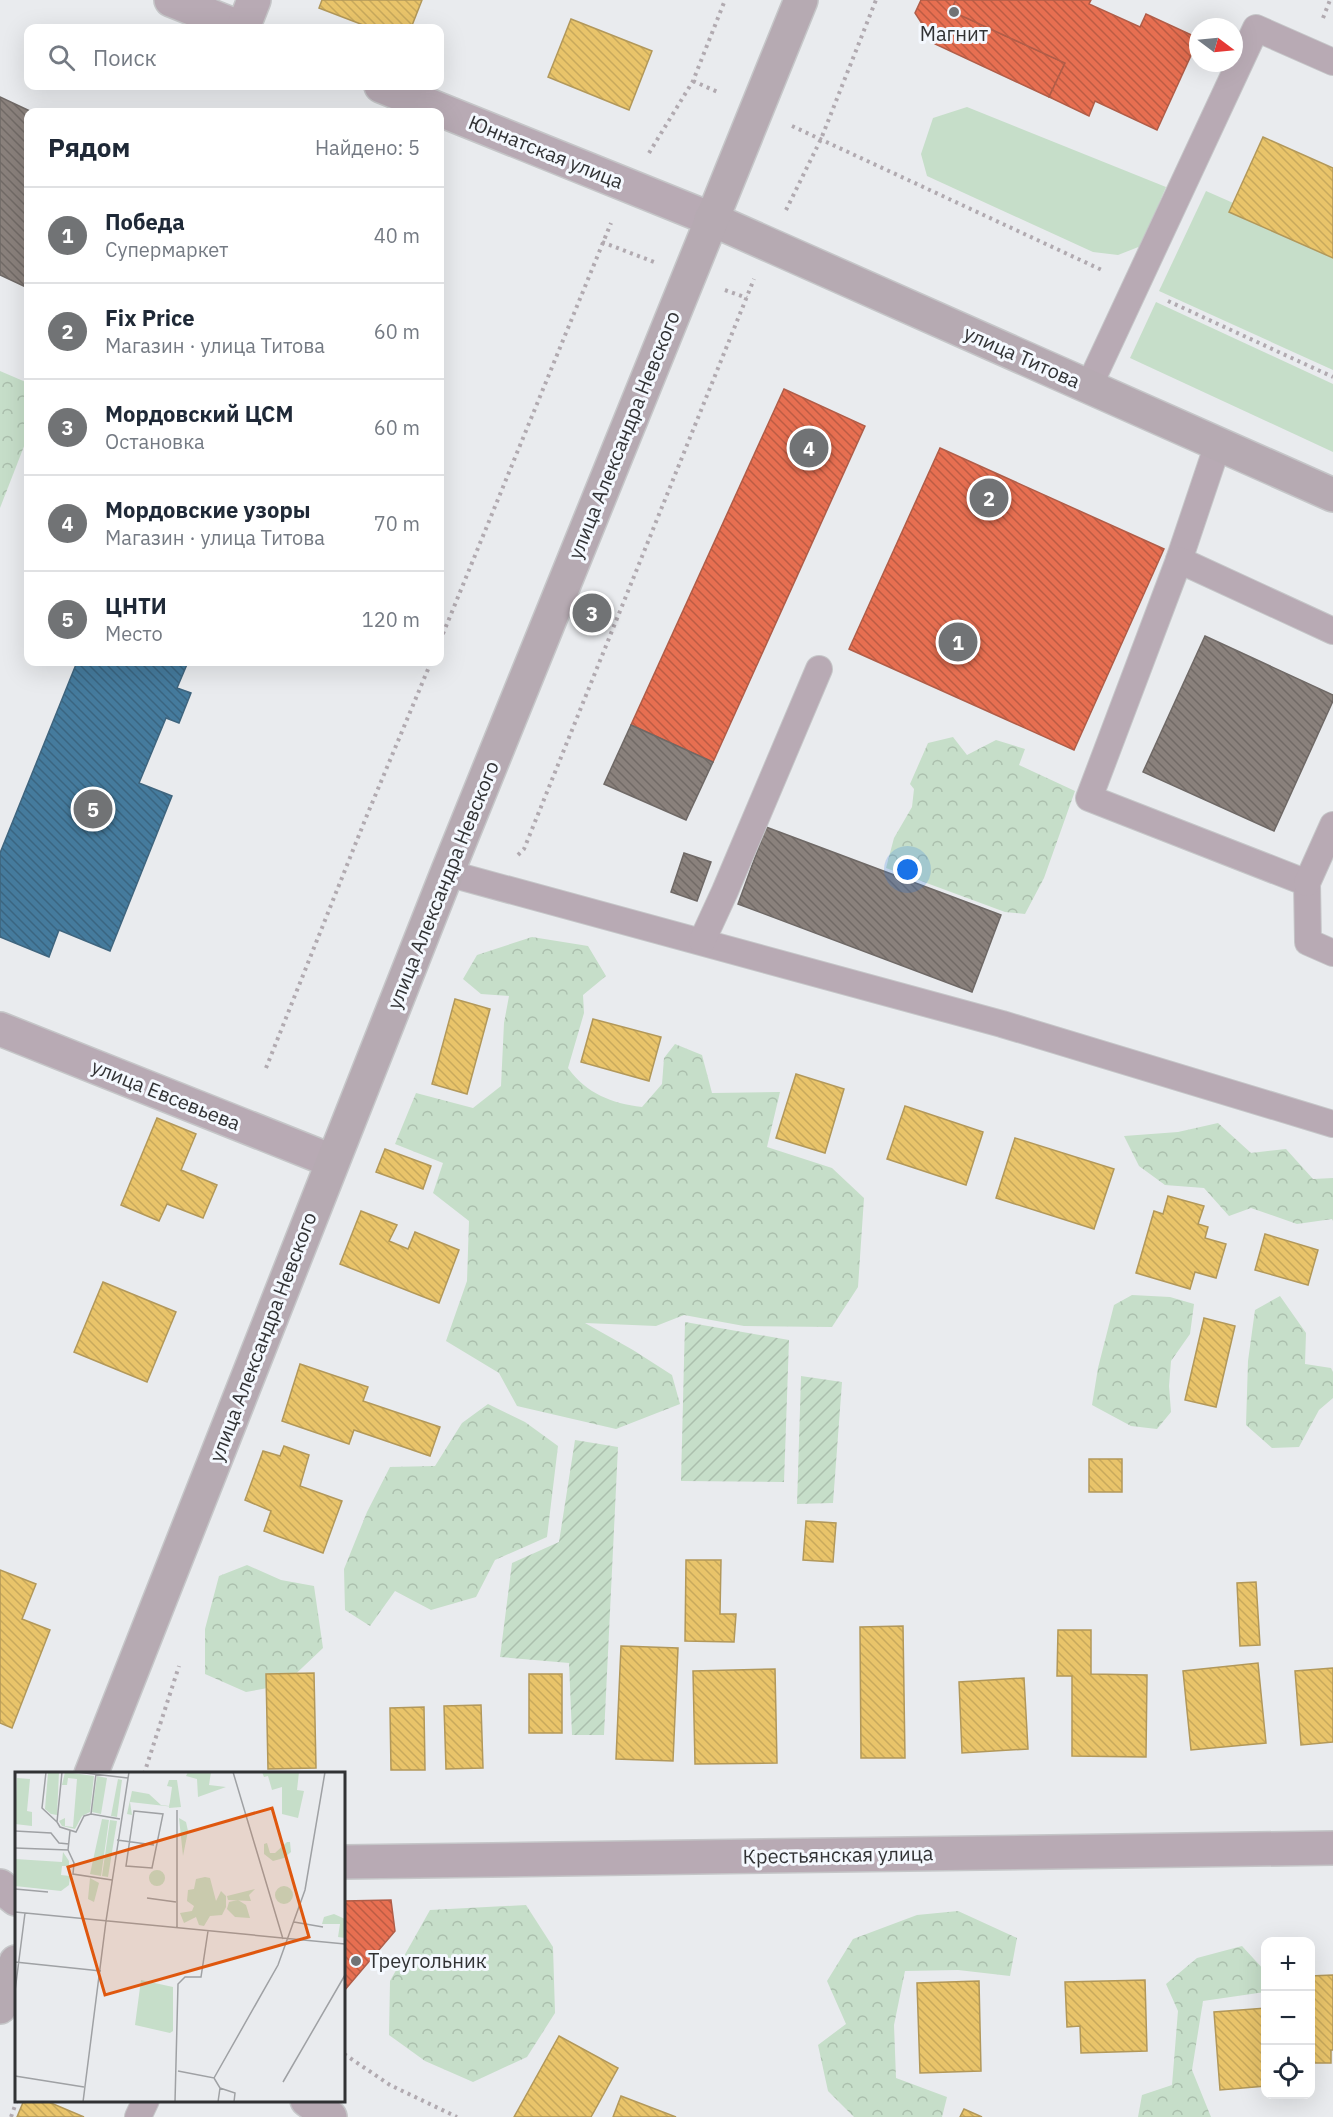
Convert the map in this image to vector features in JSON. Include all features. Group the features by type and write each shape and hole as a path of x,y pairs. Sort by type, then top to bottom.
{"main road":[{"name":"улица Александра Невского","path":"91,1772 447,873 801,0"},
{"name":"улица Титова","path":"711,219 1333,495"},
{"path":"0,2007 15,1965"}],"street":[{"path":"171,0 232,24"},
{"path":"244,24 254,0"},
{"name":"Юннатская улица","path":"391,90 436,108"},
{"name":"Юннатская улица","path":"444,111 711,219"},
{"name":"улица Евсевьева","path":"0,1029 332,1161"},
{"name":"Крестьянская улица","path":"345,1862 1333,1848"},
{"path":"0,1886 15,1898"},
{"path":"310,2102 330,2117"}],"lane":[{"path":"1089,386 1256,28 1333,62"},
{"path":"1218,444 1179,560 1089,798 1307,884"},
{"path":"1179,560 1333,631"},
{"path":"702,941 819,669"},
{"path":"1333,825 1307,884 1308,942 1333,952"},
{"path":"447,873 1002,1023 1333,1124"},
{"path":"138,2117 145,2102"}],"path":[{"path":"444,631 602,242 629,186 693,81 725,0"},
{"path":"524,849 769,245 820,139 876,0"},
{"path":"693,81 1333,377"},
{"path":"266,1068 429,666"},
{"path":"345,2055 390,2085 457,2117"},
{"path":"10,2117 16,2102"}],"green space":[{"path":"967,107 1166,187 1141,246 1118,255 1093,252 927,176 921,154 933,118"},
{"path":"1206,191 1333,247 1333,370 1159,291"},
{"path":"1156,302 1333,384 1333,452 1130,358"},
{"path":"0,371 24,381 24,446 0,508"},
{"path":"953,737 967,755 996,740 1025,749 1019,765 1075,791 1044,878 1025,914 1005,912 886,868 894,838 912,807 914,789 910,784 928,743"},
{"path":"532,937 588,946 606,976 583,995 584,1013 568,1068 583,1084 610,1100 642,1107 662,1084 664,1058 675,1044 702,1055 712,1093 780,1092 767,1147 832,1168 864,1198 858,1287 832,1327 744,1326 684,1315 656,1326 585,1323 672,1375 680,1404 616,1429 517,1406 499,1373 446,1341 467,1281 469,1221 433,1193 443,1163 395,1144 416,1093 473,1108 501,1086 504,1023 509,996 481,994 463,979 477,955"},
{"path":"1218,1123 1251,1153 1286,1149 1313,1179 1333,1178 1333,1221 1332,1219 1297,1224 1251,1208 1229,1216 1204,1188 1165,1185 1139,1166 1124,1136 1178,1132"},
{"path":"1132,1295 1170,1297 1194,1304 1190,1334 1171,1361 1169,1386 1171,1412 1157,1429 1131,1426 1092,1405 1098,1368 1114,1305"},
{"path":"1280,1296 1306,1333 1305,1364 1331,1368 1333,1398 1319,1410 1299,1447 1272,1448 1246,1425 1248,1361 1255,1310"},
{"path":"685,1322 789,1340 784,1482 681,1481"},
{"path":"801,1376 842,1382 833,1503 797,1504"},
{"path":"488,1404 525,1422 558,1446 547,1537 495,1560 476,1597 431,1610 395,1591 370,1626 345,1610 344,1569 367,1512 390,1467 435,1466 462,1423"},
{"path":"575,1440 618,1447 604,1735 572,1735 569,1663 500,1657 512,1563 559,1542"},
{"path":"247,1565 281,1580 314,1586 323,1648 284,1685 246,1692 205,1674 205,1629 219,1576"},
{"path":"526,1905 553,1947 555,2013 527,2057 473,2082 425,2061 389,2035 390,1981 430,1910"},
{"path":"958,1911 1017,1938 1010,1976 958,1970 905,1971 894,2025 896,2078 947,2097 942,2117 854,2117 828,2091 818,2045 846,2024 827,1981 853,1939 917,1915"},
{"path":"1242,1946 1261,1967 1261,1993 1203,2001 1192,2070 1211,2117 1138,2117 1142,2095 1172,2085 1178,2011 1166,1984 1197,1958"}],"building: Жильё":[{"path":"322,0 422,0 413,24 361,24 319,8"},
{"path":"571,19 652,51 629,110 548,77"},
{"path":"1263,137 1333,168 1333,258 1229,212"},
{"path":"455,999 490,1009 467,1094 432,1084"},
{"path":"593,1019 661,1037 649,1081 581,1062"},
{"path":"796,1074 844,1089 825,1153 776,1138"},
{"path":"905,1106 983,1132 966,1185 887,1159"},
{"path":"157,1118 196,1134 181,1170 217,1185 203,1218 167,1204 159,1221 121,1205"},
{"path":"1015,1138 1114,1169 1094,1229 996,1198"},
{"path":"385,1149 431,1166 423,1189 376,1172"},
{"path":"1168,1196 1204,1206 1198,1224 1208,1227 1205,1238 1226,1244 1216,1278 1195,1272 1190,1289 1136,1273 1154,1211 1163,1214"},
{"path":"361,1211 397,1225 389,1241 408,1249 415,1232 459,1250 439,1303 340,1264"},
{"path":"1265,1234 1318,1250 1308,1285 1255,1270"},
{"path":"103,1282 176,1312 147,1382 74,1352"},
{"path":"1204,1318 1235,1326 1216,1407 1185,1400"},
{"path":"300,1364 368,1387 363,1401 440,1427 430,1456 354,1430 349,1444 282,1421"},
{"path":"284,1446 309,1455 300,1486 342,1501 323,1553 264,1531 271,1511 245,1500 263,1451 280,1456"},
{"path":"1089,1459 1122,1459 1122,1492 1089,1492"},
{"path":"806,1521 836,1523 833,1562 803,1560"},
{"path":"686,1560 721,1560 720,1614 736,1614 734,1642 685,1641"},
{"path":"0,1570 36,1584 22,1619 50,1630 12,1728 0,1723"},
{"path":"1256,1582 1260,1645 1240,1646 1237,1583"},
{"path":"903,1626 905,1758 861,1758 860,1627"},
{"path":"1058,1630 1091,1630 1091,1674 1147,1675 1146,1757 1072,1756 1072,1676 1057,1676"},
{"path":"621,1646 678,1648 673,1761 616,1759"},
{"path":"1258,1663 1266,1743 1191,1750 1183,1671"},
{"path":"1333,1668 1333,1742 1301,1745 1295,1671"},
{"path":"775,1669 777,1763 695,1764 693,1671"},
{"path":"314,1673 316,1768 268,1769 266,1674"},
{"path":"529,1674 562,1674 562,1733 529,1733"},
{"path":"1024,1678 1028,1749 962,1753 959,1682"},
{"path":"481,1705 483,1768 446,1769 444,1706"},
{"path":"424,1707 425,1770 391,1770 390,1708"},
{"path":"1333,1975 1331,2063 1315,2063 1315,1976"},
{"path":"1145,1980 1147,2051 1081,2053 1080,2026 1067,2027 1065,1982"},
{"path":"979,1981 981,2071 920,2073 917,1983"},
{"path":"1261,2008 1261,2086 1220,2090 1214,2012"},
{"path":"559,2036 618,2068 591,2117 514,2117"},
{"path":"621,2096 676,2117 613,2117"},
{"path":"23,2102 49,2102 84,2117 17,2117"},
{"path":"964,2109 982,2117 960,2117"}],"building: Торговля":[{"path":"921,0 956,0 951,11 1065,63 1049,97 935,44 915,13"},
{"path":"956,0 1091,0 1089,4 1140,27 1146,14 1189,34 1189,60 1157,130 1095,101 1089,116 1049,97 1065,63 951,11"},
{"path":"784,389 865,426 713,762 631,725"},
{"path":"940,448 1164,549 1074,750 849,649"},
{"name":"Треугольник","path":"391,1900 395,1931 345,1990 345,1901"}],"building: Учреждения":[{"path":"75,666 186,666 177,688 191,693 179,723 166,718 139,783 172,796 110,951 59,930 49,957 0,937 0,853"}],"building: Промзона":[{"path":"0,97 24,108 24,286 0,275"},
{"path":"1205,636 1333,695 1333,701 1274,831 1143,772"},
{"path":"631,725 713,762 686,820 604,784"},
{"path":"766,827 1001,915 972,992 738,904"},
{"path":"684,853 711,862 697,901 671,892"}],"place":[{"name":"Магнит","path":"954,12"},
{"name":"Мордовские узоры","path":"809,448"},
{"name":"Fix Price","path":"989,498"},
{"name":"Мордовский ЦСМ","path":"592,613"},
{"name":"Победа","path":"958,642"},
{"name":"ЦНТИ","path":"93,809"},
{"name":"Треугольник","path":"356,1961"}]}
